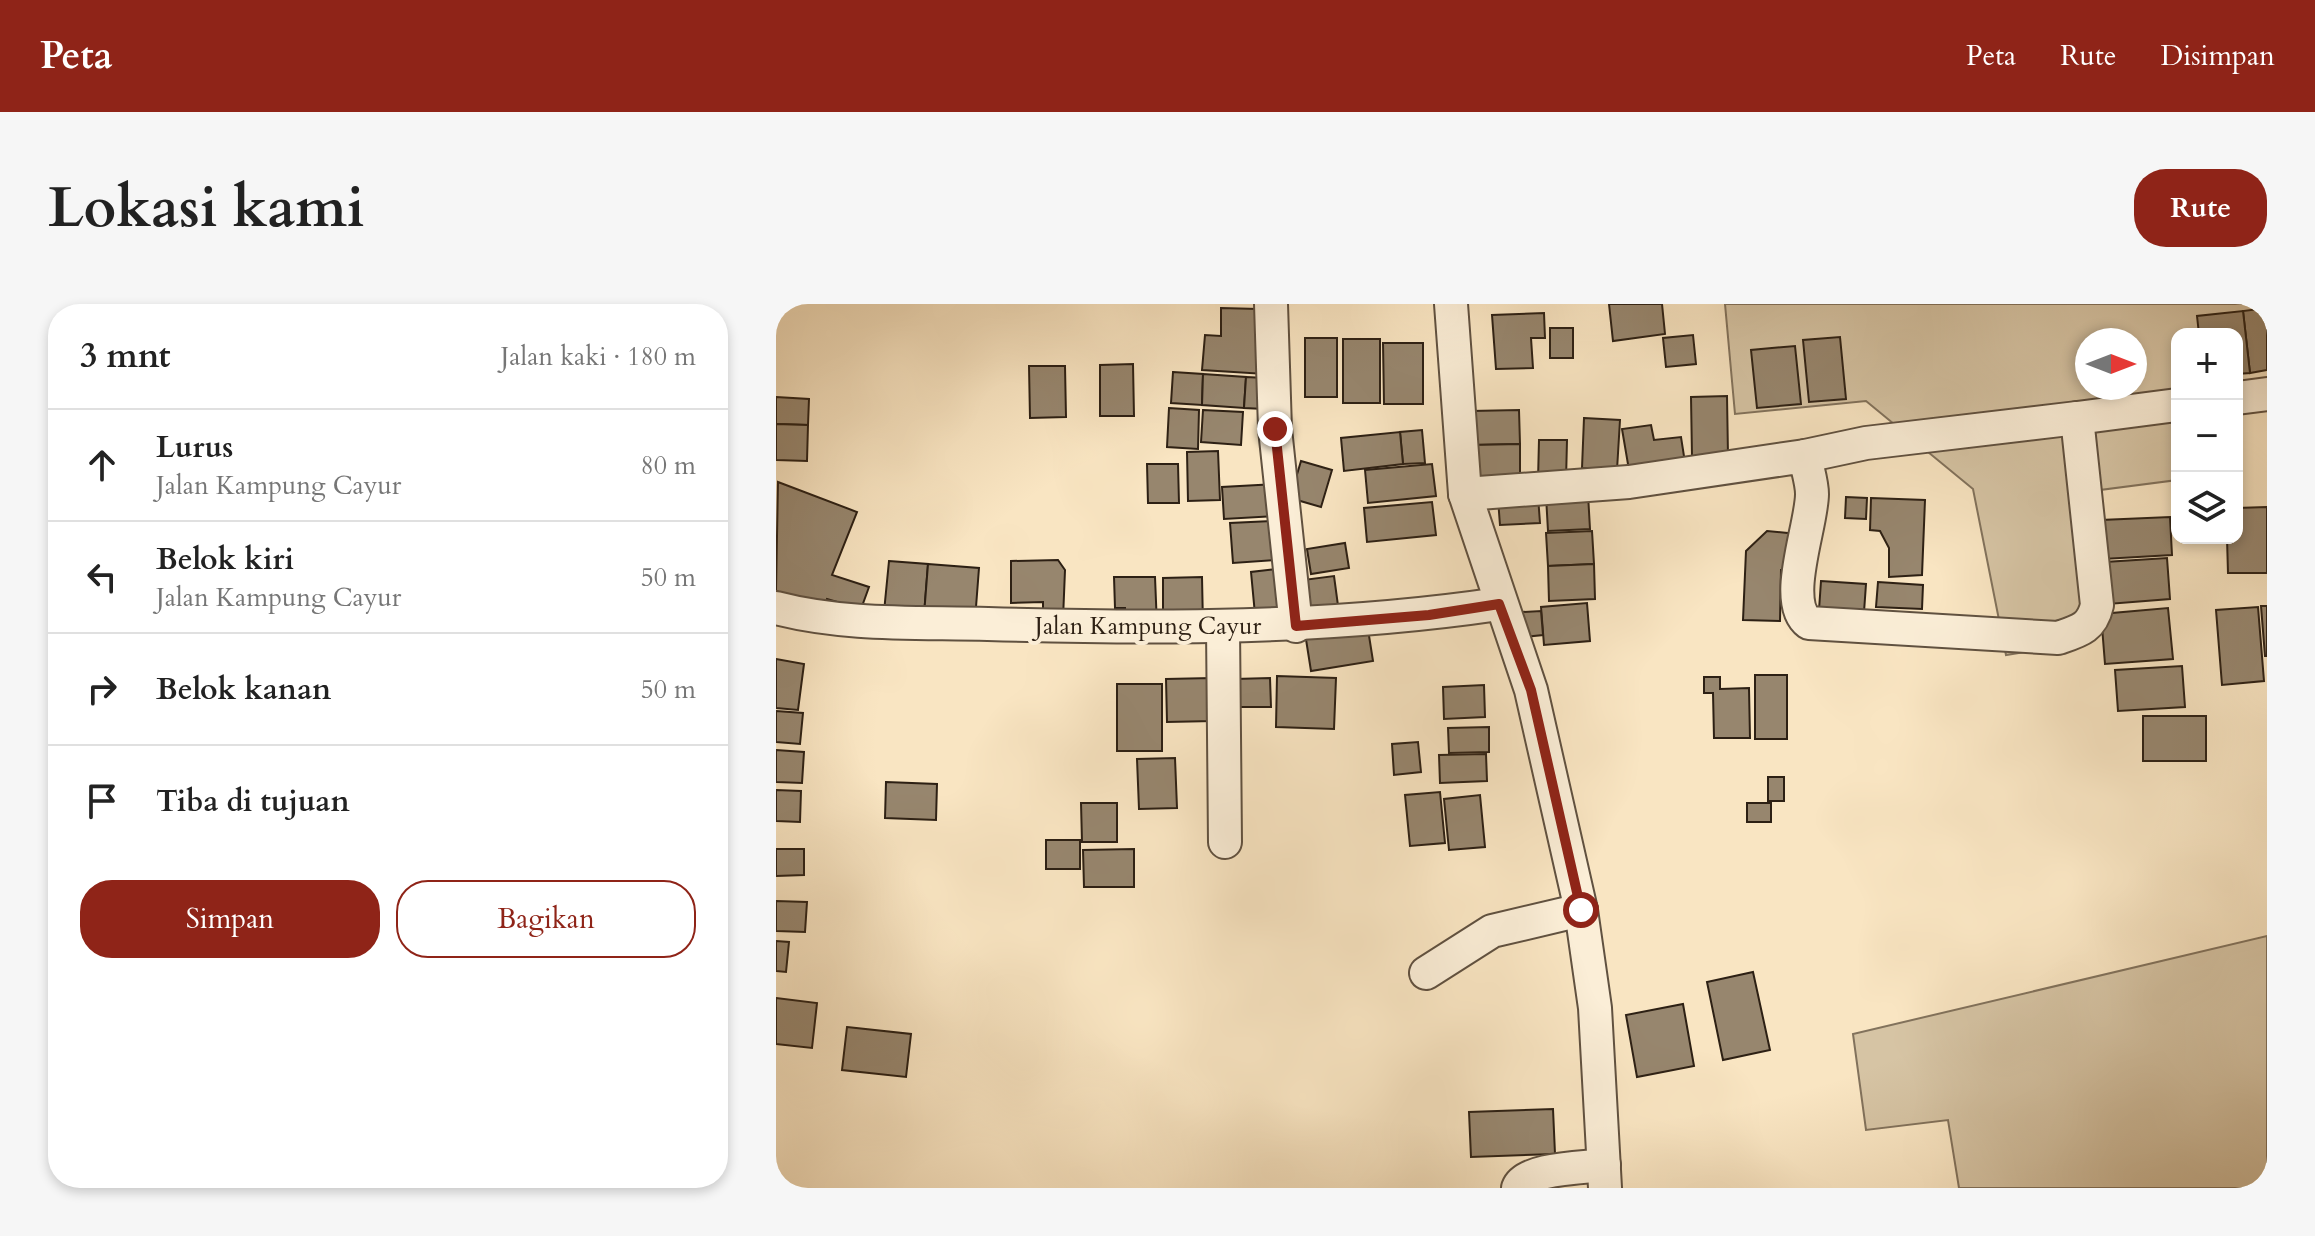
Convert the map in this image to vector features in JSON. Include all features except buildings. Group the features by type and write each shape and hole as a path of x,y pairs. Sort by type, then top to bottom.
{"street":[{"path":"1271,304 1275,429 1296,626"},
{"path":"1451,304 1465,494 1486,550 1499,604 1531,690 1581,910 1595,1008 1605,1176 1533,1174 1520,1181 1518,1188"},
{"path":"2243,397 2267,394"},
{"path":"1465,494 1629,482 1805,456 1866,443 2171,406"},
{"path":"1805,456 1812,494 1796,603 1804,620 2058,638 2083,630 2094,619 2097,605 2077,418"},
{"name":"Jalan Kampung Cayur","path":"776,608 825,620 1126,629 1296,626 1429,615 1499,604"},
{"path":"1223,627 1225,842"},
{"path":"1426,973 1492,931 1581,910"}],"shaded area":[{"path":"1725,304 2267,304 2267,322 2222,328 2171,328 2171,481 2085,492 2088,642 2006,655 1973,489 1866,401 1735,414"},
{"path":"2267,936 2267,1188 1959,1188 1948,1120 1866,1130 1853,1034"}],"route":[{"path":"1275,429 1296,626 1429,615 1499,604 1531,690 1581,910"}]}
